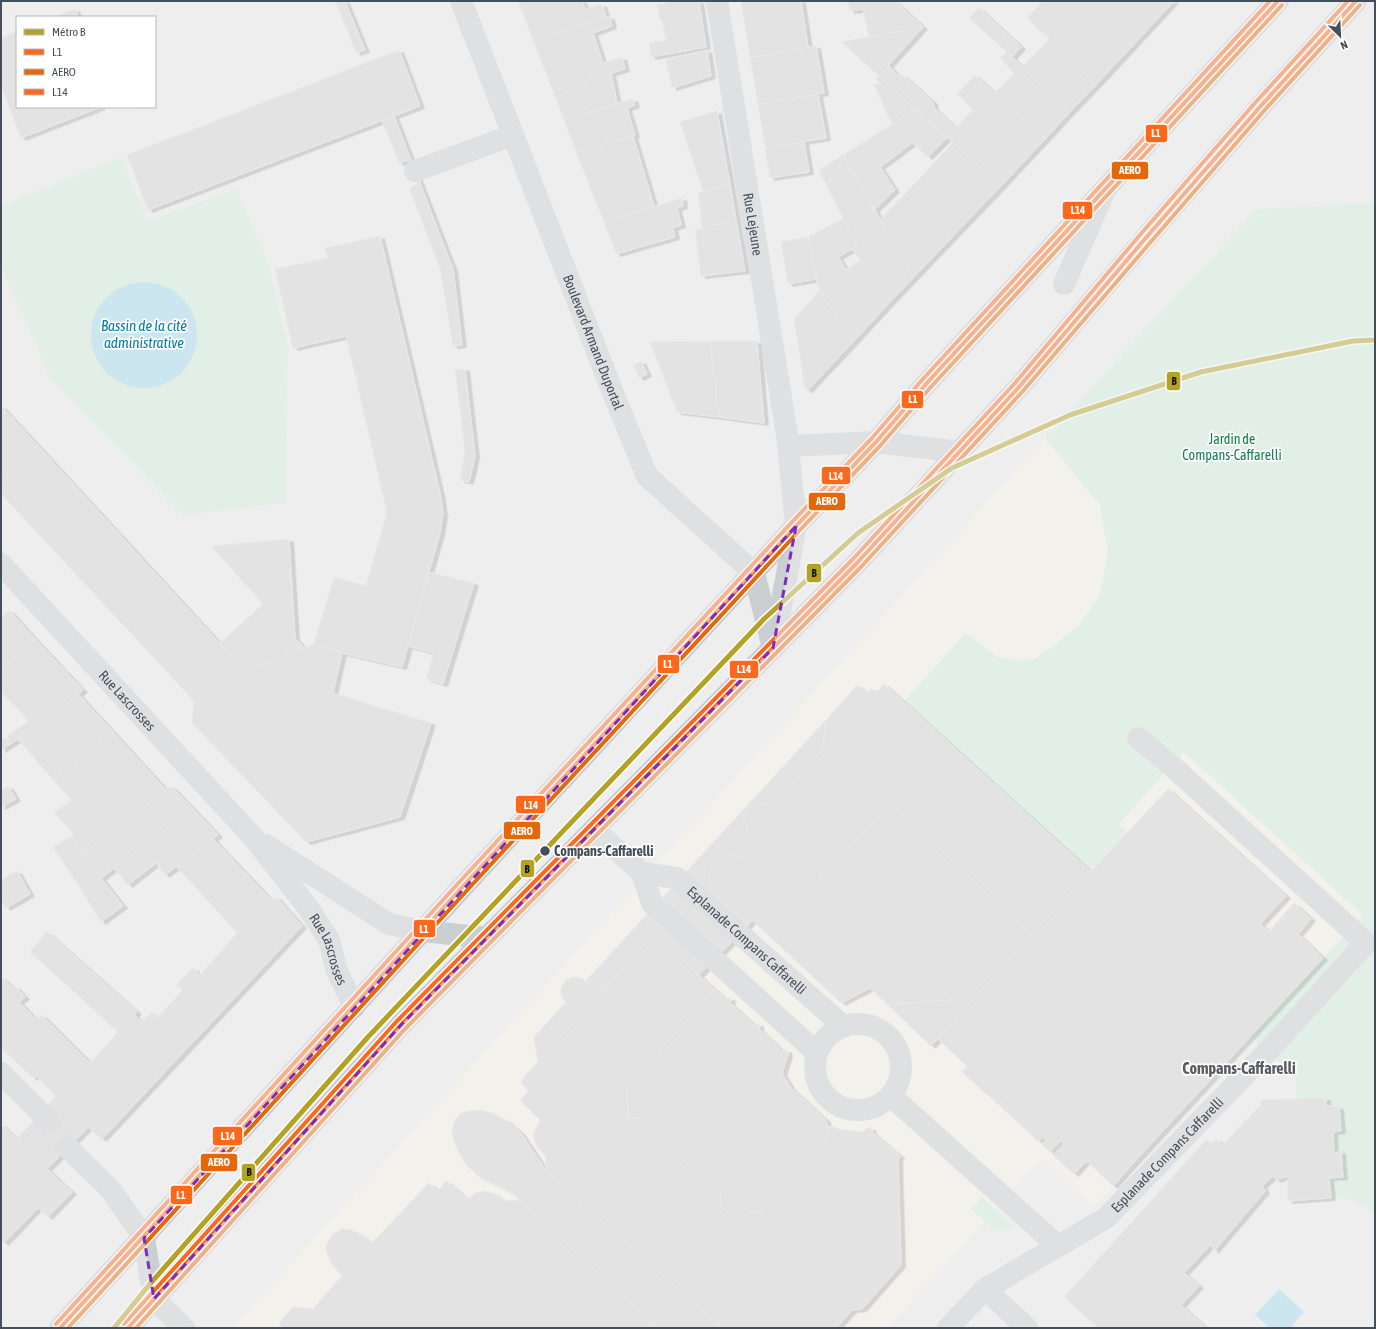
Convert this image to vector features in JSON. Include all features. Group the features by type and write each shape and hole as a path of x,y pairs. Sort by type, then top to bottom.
{"main road":[{"path":"60,1328 796,526 876,442 926,384 1278,1"},
{"path":"128,1328 401,1025 856,564 1019,387 1263,103 1356,1"}],"street":[{"name":"Boulevard Armand Duportal","path":"461,1 615,398 647,476 754,573"},
{"name":"Rue Lejeune","path":"717,1 788,446 796,526 773,648"},
{"path":"415,171 513,135"},
{"path":"1064,284 1106,187"},
{"path":"788,446 876,442 959,452"},
{"name":"Rue Lascrosses","path":"1,564 253,837 309,909 329,940 337,971 354,1007"},
{"path":"754,573 773,648"},
{"name":"Esplanade Compans Caffarelli","path":"948,1328 985,1289 1106,1218 1267,1052 1366,944 1172,766 1138,738"},
{"path":"594,830 642,874 652,903 816,1052"},
{"name":"Rue Lascrosses","path":"253,837 390,924 423,931 487,938"},
{"name":"Esplanade Compans Caffarelli","path":"642,874 676,878 843,1026"},
{"path":"862,1023 880,1029 894,1042 902,1060 900,1079 891,1096 879,1106 865,1110 850,1110 835,1105 824,1095 816,1082 814,1067 816,1052 827,1036 843,1026 862,1023"},
{"path":"1,1073 41,1113"},
{"path":"891,1096 1058,1246"},
{"path":"68,1148 111,1190 144,1238 154,1299 184,1328"},
{"path":"985,1289 1027,1328"}],"highlighted area":[{"path":"796,526 773,648 401,1025 154,1299 144,1238"}],"shaded area":[{"path":"1045,438 1100,505 1108,551 1100,595 1078,627 1035,659 1015,661 997,657 966,633 904,701 1090,871 1127,833 1118,824 1184,752 1363,915 1094,1207 1041,1159 888,1328 232,1328"}],"green space":[{"path":"121,157 147,221 237,189 270,269 288,350 285,503 183,515 51,379 1,266 1,206"},
{"name":"Jardin de Compans-Caffarelli","path":"1375,203 1375,1215 1360,1203 1355,1201 1331,1198 1329,1178 1341,1152 1334,1153 1333,1132 1341,1131 1339,1107 1326,1106 1296,1099 1296,1078 1251,1037 1363,915 1184,752 1119,824 1127,833 1090,871 904,701 966,633 997,657 1015,661 1035,659 1078,627 1100,595 1108,551 1100,505 1045,438 1257,209"},
{"path":"982,1197 1016,1228 994,1230 971,1209"}],"water":[{"name":"Bassin de la cité administrative","path":"144,282 164,286 181,298 193,315 197,335 193,355 181,372 164,384 144,388 124,384 107,372 95,355 91,335 95,315 107,298 124,286"},
{"path":"1279,1289 1304,1312 1290,1328 1270,1328 1255,1315"}],"building":[{"path":"345,1 365,50 356,53 336,2"},
{"path":"518,1 582,1 585,9 602,4 606,17 533,40"},
{"path":"674,1 699,1 706,47 651,57 649,43 666,40 657,5"},
{"path":"741,1 801,1 808,47 750,58"},
{"path":"848,1 895,1 923,27 869,37 863,9 850,11"},
{"path":"1043,1 1174,1 1096,85 1027,18"},
{"path":"979,8 1021,47 1012,57 969,18"},
{"path":"75,9 78,16 57,16"},
{"path":"610,17 612,26 593,33 603,63 622,57 625,69 553,91 533,40"},
{"path":"923,27 879,76 841,42 869,37"},
{"path":"16,31 16,108 98,108 21,138 1,86 1,38"},
{"path":"1049,40 1096,85 1069,113 1022,67"},
{"path":"816,46 824,93 758,104 750,58"},
{"path":"399,50 420,106 148,210 127,155"},
{"path":"707,50 711,76 672,88 666,60"},
{"path":"1007,52 1069,113 1045,139 995,93 1014,73 1000,58"},
{"path":"889,66 899,77 903,75 933,102 934,108 956,128 973,110 957,94 975,75 1045,139 1001,186 879,76"},
{"path":"611,73 617,103 564,120 553,91"},
{"path":"879,76 915,110 892,124 874,85 880,84 876,79"},
{"path":"818,94 826,138 765,148 758,104"},
{"path":"633,99 635,105 627,108 635,135 576,152 564,120"},
{"path":"915,110 947,138 928,157 912,143 880,167 895,190 874,210 843,155"},
{"path":"717,111 730,184 703,191 680,122"},
{"path":"394,116 453,269 462,345 453,346 440,268 409,188 418,184 409,160 399,163 382,120"},
{"path":"633,136 654,206 604,222 576,152"},
{"path":"804,142 809,172 770,178 765,148"},
{"path":"953,143 1001,186 913,278 880,220"},
{"path":"843,155 851,168 826,184 819,170"},
{"path":"851,168 913,278 891,301 852,249 857,246 826,184"},
{"path":"730,184 736,220 702,228 698,193"},
{"path":"682,198 683,206 677,208 681,225 673,228 675,237 616,254 604,222"},
{"path":"843,219 857,246 838,257 846,270 860,261 891,301 854,341 819,291 808,237"},
{"path":"736,220 745,271 701,276 695,230"},
{"path":"380,236 440,493 443,513 440,533 402,667 342,653 314,644 334,577 366,586 386,516 386,508 346,336 293,348 275,269 328,258 325,248"},
{"path":"808,237 817,279 788,284 781,242"},
{"path":"819,291 854,341 808,390 805,389 794,319"},
{"path":"710,341 757,341 764,423 719,417"},
{"path":"710,341 719,417 677,412 650,342"},
{"path":"641,361 647,374 639,378 633,365"},
{"path":"455,369 465,369 475,456 469,482 460,480 465,451"},
{"path":"1,406 41,449 1,484"},
{"path":"41,449 246,672 314,644 342,653 333,693 431,723 400,817 306,842 192,723 194,701 1,494 1,484"},
{"path":"289,539 295,638 304,648 246,672 219,644 263,604 211,546"},
{"path":"428,572 474,583 443,684 426,679 434,653 408,646"},
{"path":"9,610 35,639 1,670 1,617"},
{"path":"35,639 83,690 49,719 1,750 1,736 5,742 9,740 7,736 29,721 1,692 1,670"},
{"path":"884,684 1090,871 1031,935 892,804 819,878 952,1000 887,1004 870,988 841,1003 752,920 748,925 714,894 709,882 711,868 724,853 757,861 762,856 743,839 749,833 743,816 746,810 750,805 756,802 773,806 822,751 827,719 857,685 867,693 871,688 876,693"},
{"path":"78,694 113,732 53,780 18,739 49,719"},
{"path":"827,719 822,751 773,806 756,802 750,805 743,816 749,833 743,839 762,856 757,861 724,853 711,868 709,882 714,894 748,925 699,975 654,934 538,1062 534,1037"},
{"path":"113,732 166,790 83,854 70,837 74,834 54,813 71,800 53,780"},
{"path":"8,786 16,799 1,807 1,791"},
{"path":"171,786 193,809 101,878 83,854"},
{"path":"1168,789 1286,896 1260,924 1269,932 1273,927 1279,933 1285,926 1279,920 1294,903 1311,919 1298,934 1323,958 1136,1160 1111,1137 1088,1162 1086,1161 1074,1174 1053,1155 1064,1144 1061,1141 1050,1152 1042,1145 1046,1140 1043,1137 1038,1141 999,1105 1009,1094 973,1060 967,1066 938,1039 1031,935"},
{"path":"892,804 1031,935 931,1046 887,1004 952,1000 819,878"},
{"path":"193,809 218,835 165,875 156,863 128,885 114,868"},
{"path":"70,837 101,878 82,891 53,847"},
{"path":"213,839 272,901 276,897 302,926 102,1139 88,1127 47,1169 17,1139 56,1096 36,1076 33,1078 1,1048 1,977 13,988 15,986 25,997 19,1002 36,1020 42,1015 90,1063 118,1032 30,952 47,932 137,1012 134,1015 142,1022 152,1012 158,1017 183,990 176,985 193,968 200,975 237,933 177,867"},
{"path":"17,871 30,894 6,908 1,900 1,880"},
{"path":"101,878 123,906 101,922 82,891"},
{"path":"1279,920 1285,926 1279,933 1273,927"},
{"path":"654,934 714,989 627,1088 628,1119 642,1118 652,1134 721,1192 721,1206 737,1221 750,1213 762,1211 826,1141 827,1126 863,1132 867,1128 871,1128 872,1132 900,1156 898,1160 901,1265 862,1309 852,1310 836,1328 722,1328 546,1171 546,1156 537,1147 533,1135 540,1120 520,1100 529,1091 521,1083 525,1076 575,1021 562,1010 567,1005 561,995 561,988 564,982 572,977 578,977 587,984 592,979 604,990"},
{"path":"714,989 725,999 731,998 730,1003 754,1025 759,1024 759,1029 782,1051 787,1050 788,1055 782,1073 791,1088 826,1120 827,1126 826,1141 762,1211 750,1213 737,1221 721,1206 721,1192 652,1134 642,1118 628,1119 627,1088"},
{"path":"973,1060 1009,1094 999,1105 962,1072"},
{"path":"1326,1098 1326,1106 1339,1107 1341,1131 1333,1132 1334,1153 1341,1151 1343,1177 1329,1178 1331,1198 1288,1201 1288,1176 1276,1180 1273,1176 1262,1186 1265,1191 1214,1251 1211,1244 1184,1273 1199,1286 1181,1305 1206,1328 1098,1328 1064,1297 1206,1140 1211,1143 1217,1139 1222,1145 1262,1104 1259,1100"},
{"path":"480,1110 491,1113 507,1121 520,1132 546,1171 722,1328 658,1328 512,1193 480,1177 466,1165 456,1147 452,1132 455,1120 461,1113"},
{"path":"1,1124 62,1183 4,1243 1,1240"},
{"path":"1111,1137 1136,1160 1113,1186 1088,1162"},
{"path":"446,1181 467,1199 476,1193 484,1191 495,1194 503,1201 519,1200 658,1328 280,1328 280,1322 293,1307 313,1309 342,1276 331,1263 327,1253 326,1245 333,1234 342,1229 348,1229 358,1233 372,1243 429,1183 438,1191"},
{"path":"62,1183 72,1192 48,1217 38,1208"}],"tunnel":[{"path":"41,1113 68,1148"}],"metro line":[{"name":"B","path":"114,1328 149,1285 368,1037 764,619 858,533 952,468 1070,415 1201,372 1353,341 1375,340"}],"transit line":[{"name":"L14","path":"56,1324 463,878 792,522 872,438 922,380 1270,1"},
{"name":"L1","path":"60,1328 467,882 796,526 876,442 926,384 1278,1"},
{"name":"L14","path":"124,1324 397,1021 852,560 1015,383 1139,236 1254,104 1348,1"},
{"name":"L1","path":"128,1328 401,1025 856,564 1019,387 1259,108 1356,1"},
{"name":"AERO","path":"68,1328 471,886 800,530 880,446 930,388 1282,5"},
{"name":"AERO","path":"136,1328 405,1029 860,568 1023,391 1263,112 1360,5"}],"place":[{"name":"Compans-Caffarelli","path":"545,851"}],"district":[{"name":"Compans-Caffarelli","path":"1239,1068"}]}
